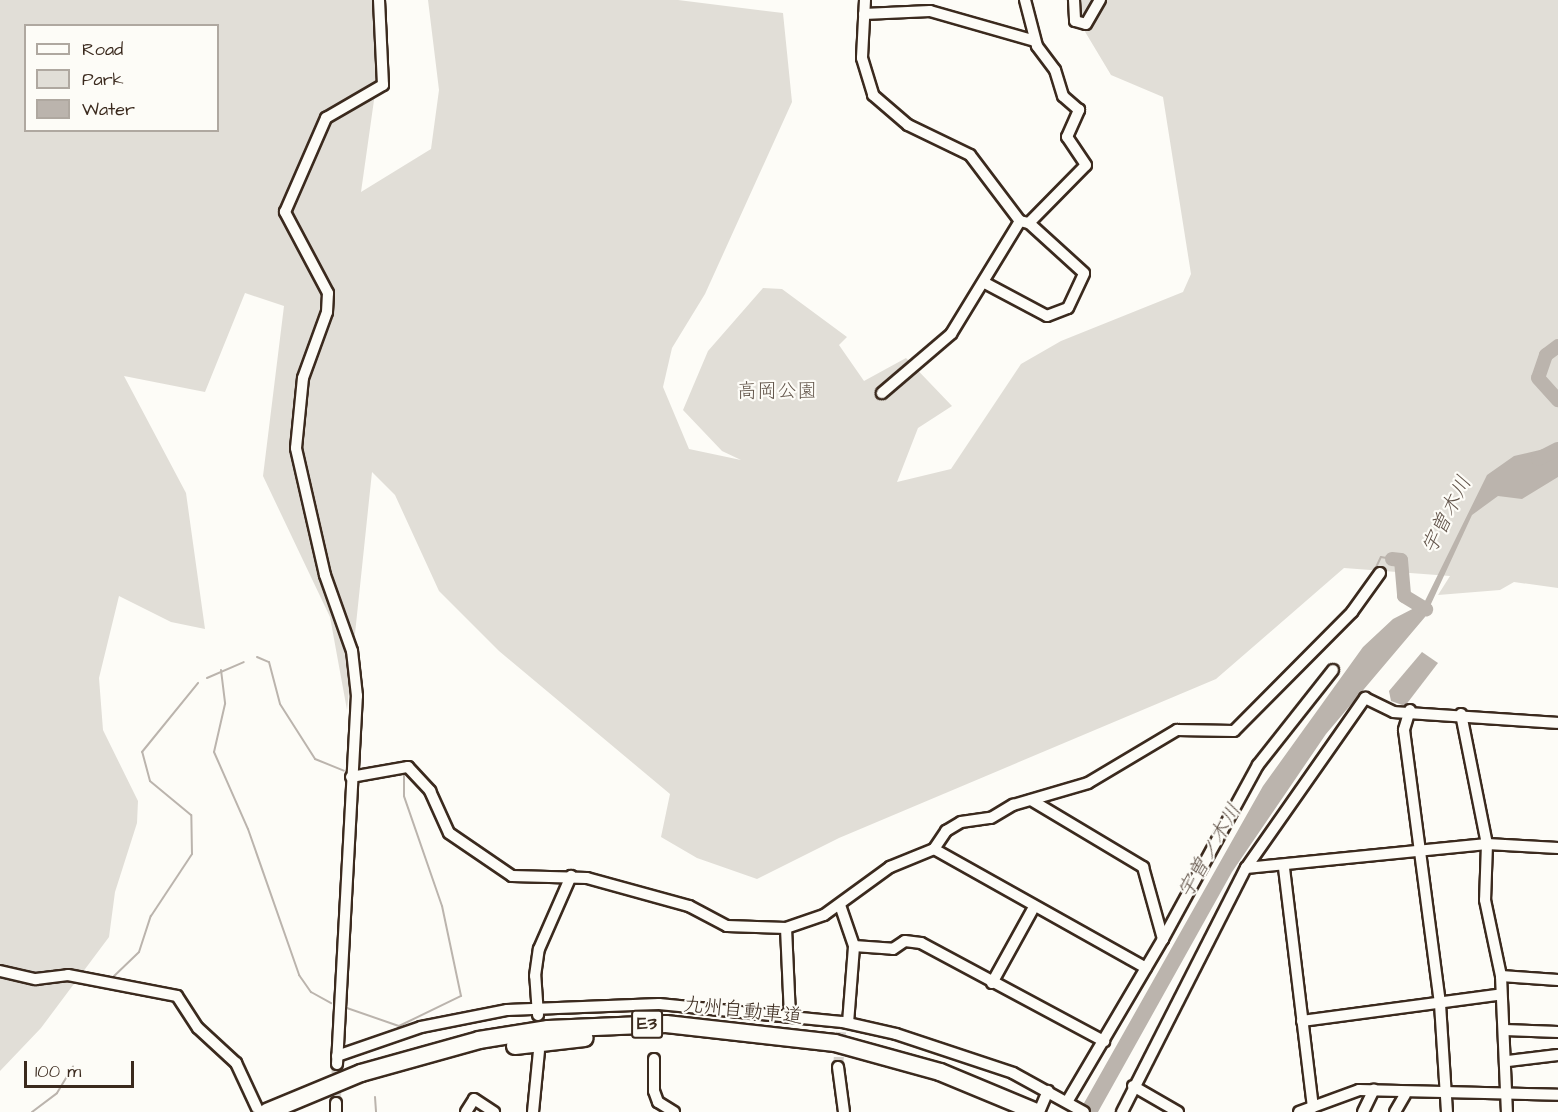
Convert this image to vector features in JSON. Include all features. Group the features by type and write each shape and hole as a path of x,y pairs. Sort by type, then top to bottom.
{"highway":[{"name":"九州自動車道","path":"262,1110 361,1073 479,1040 548,1029 666,1024 835,1043 940,1072 1034,1110"},
{"name":"九州自動車道","path":"294,1112 364,1083 481,1051 666,1035 832,1054 937,1082 1010,1112"}],"street":[{"path":"379,0 383,85 326,118 285,212 290,230 328,293 327,312 303,378 296,448 325,575 352,651 357,696 337,1060 421,1028 538,1011 659,1004 790,1017 844,1025 944,1047 1048,1091 1084,1112"},
{"path":"865,0 862,58 873,95 908,125 969,155 1024,222 1084,273 1068,308 1047,316 984,283"},
{"path":"882,393 951,334 1024,222 1086,165 1067,137 1079,110 1063,96 1055,70 1035,41 1024,0"},
{"path":"1074,0 1075,21 1086,24 1100,0"},
{"path":"864,14 895,17 930,11 1035,41"},
{"path":"351,777 403,766 430,791 449,833 483,861 512,876 572,876 689,906 727,926 786,928 840,905 890,867 934,849 946,831 961,822 991,818 1031,800 1088,783 1177,730 1234,731 1352,612 1380,573"},
{"path":"1068,1103 1163,939 1258,765 1334,670"},
{"path":"1122,1112 1133,1086 1246,868 1365,698 1394,712 1410,710 1438,717 1461,714 1558,723"},
{"path":"1410,710 1404,730 1450,1096 1454,1112"},
{"path":"1461,714 1487,844 1485,900 1501,976 1498,995 1508,1061 1505,1093 1507,1112"},
{"path":"1031,800 1143,867 1163,939"},
{"path":"1246,868 1284,867 1487,844 1558,848"},
{"path":"934,849 1146,968"},
{"path":"1284,867 1313,1107"},
{"path":"538,1011 539,949 572,876"},
{"path":"840,905 854,946 844,1025"},
{"path":"992,983 1034,907"},
{"path":"786,928 790,1017"},
{"path":"854,946 893,949 905,941 921,943 1104,1041"},
{"path":"0,971 36,979 68,975 177,996 198,1028 236,1064 262,1110"},
{"path":"1501,976 1558,980"},
{"path":"1302,1021 1498,995"},
{"path":"1505,1030 1558,1032"},
{"path":"533,1112 539,1051"},
{"path":"1508,1061 1558,1055"},
{"path":"654,1059 654,1091 658,1102 674,1112"},
{"path":"838,1067 844,1112"},
{"path":"1133,1086 1178,1112"},
{"path":"1363,1112 1374,1089"},
{"path":"1299,1112 1374,1089 1405,1095 1450,1096 1505,1093 1558,1095"},
{"path":"1034,1110 1048,1091"},
{"path":"1395,1112 1405,1095"},
{"path":"1447,1112 1450,1096"},
{"path":"466,1112 474,1100 494,1112"}],"green space":[{"name":"高岡公園","path":"0,0 373,0 378,72 361,192 431,149 439,90 428,0 678,0 783,13 792,102 705,294 672,348 663,387 689,449 741,460 722,451 683,410 708,351 763,288 782,289 847,337 839,345 864,381 906,358 952,406 918,428 897,482 951,469 1021,364 1061,341 1183,292 1191,274 1163,97 1111,75 1066,0 1558,0 1558,588 1514,582 1500,590 1438,595 1450,576 1344,568 1216,679 839,838 757,879 697,858 661,837 670,794 499,651 439,591 395,495 372,472 347,710 330,617 263,476 284,306 245,293 205,392 124,376 186,493 205,629 171,622 119,596 99,678 103,730 138,801 137,823 115,892 109,937 41,1028 0,1071"}],"water":[{"path":"1544,449 1558,456 1558,477 1522,499 1498,496 1472,515 1425,617 1326,734 1232,872 1098,1112 1079,1112 1263,786 1363,647 1393,619 1424,603 1487,475 1514,456"},
{"path":"1422,652 1438,663 1405,706 1391,701 1389,691"}],"waterway":[{"name":"宇曽木川","path":"1558,346 1546,355 1538,378 1558,400"},
{"name":"宇曽木川","path":"1538,459 1558,449"},
{"path":"1372,576 1381,557 1392,559"},
{"name":"宇曽ノ木川","path":"1392,559 1401,560 1404,596 1426,609"},
{"path":"1326,630 1346,611"},
{"path":"257,657 269,662 280,704 315,759 344,771"},
{"path":"207,678 244,662"},
{"path":"221,670 225,704 214,752 248,829 299,975 311,992 331,1003"},
{"path":"110,980 139,952 151,916 192,854 191,815 150,781 142,752 198,683"},
{"path":"378,767 410,762"},
{"path":"344,1007 399,1026 461,996 442,906 404,796 404,772"},
{"path":"1081,780 1092,775"},
{"path":"557,872 569,872"},
{"path":"32,1112 57,1093 73,1066"},
{"path":"375,1097 376,1112"}],"tunnel":[{"path":"838,1067 841,1032"},
{"path":"336,1103 337,1064"}]}
